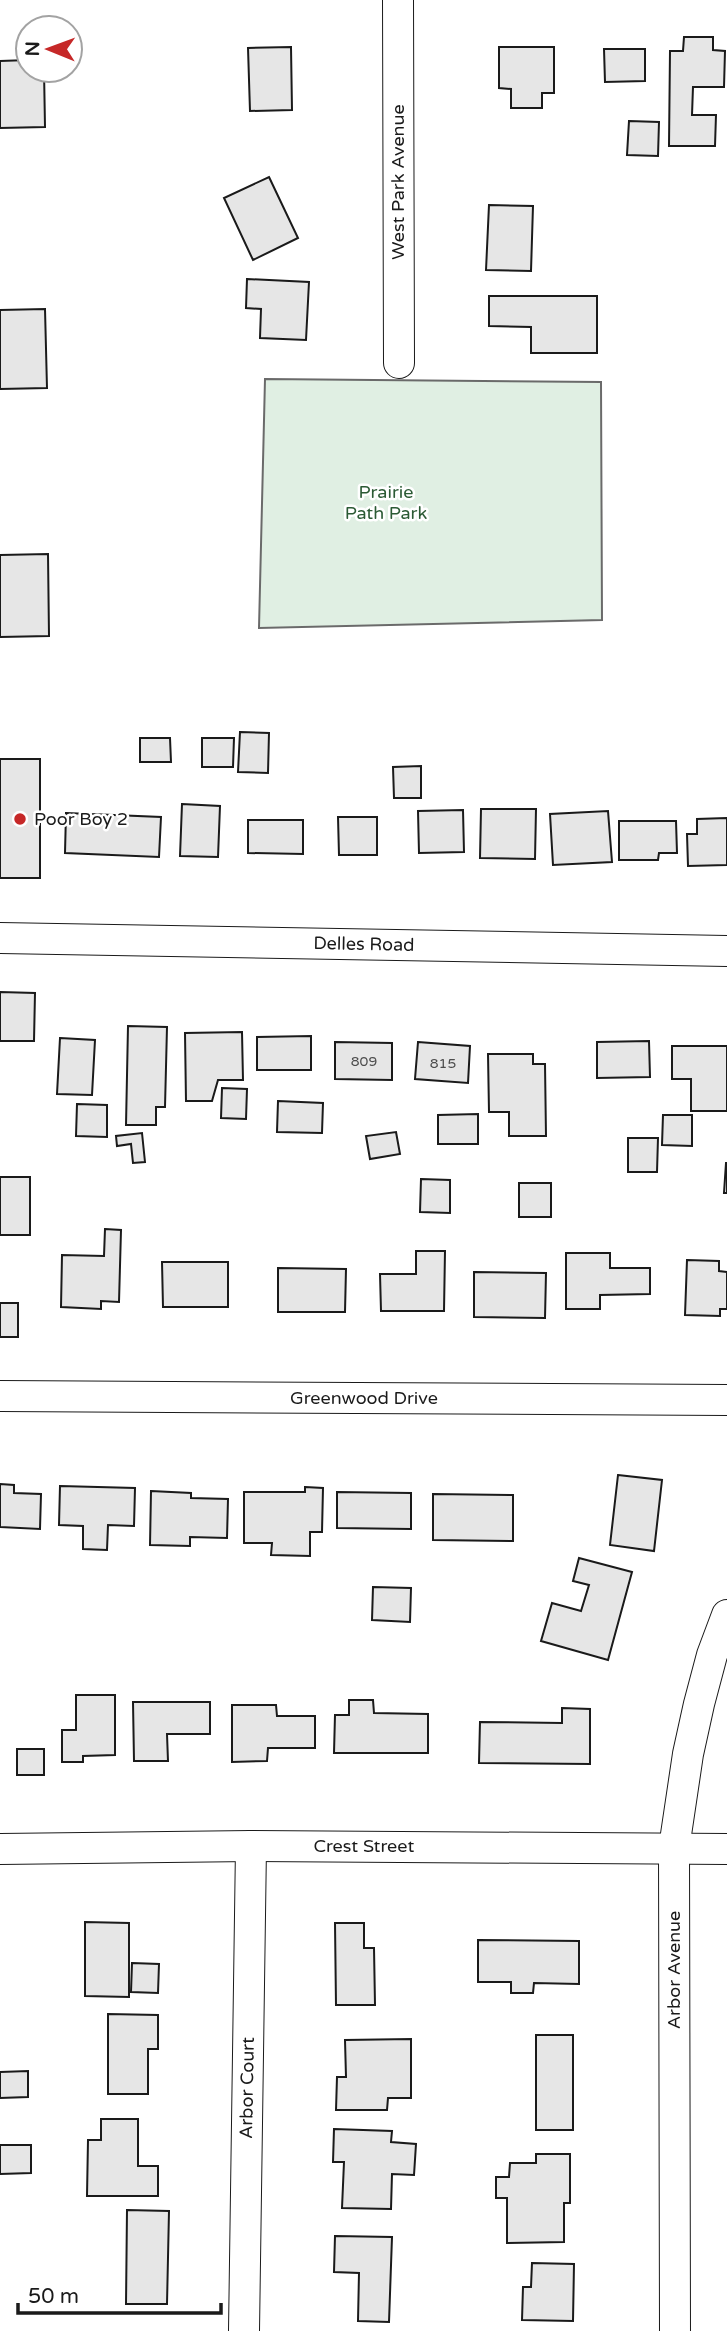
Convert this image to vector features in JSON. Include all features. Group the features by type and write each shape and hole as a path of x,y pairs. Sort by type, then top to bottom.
{"street":[{"name":"West Park Avenue","path":"398,0 399,363"},
{"name":"Delles Road","path":"0,938 727,951"},
{"name":"Greenwood Drive","path":"0,1396 727,1400"},
{"name":"Arbor Avenue","path":"674,2331 674,1848 688,1754 699,1704 712,1655 727,1615"},
{"name":"Crest Street","path":"0,1849 251,1846 727,1849"},
{"name":"Arbor Court","path":"244,2331 251,1846"}],"green space":[{"name":"Prairie Path Park","path":"265,379 601,382 602,620 259,628"}],"building":[{"path":"684,37 713,37 713,50 725,51 724,87 693,87 692,115 716,115 715,146 669,146 670,51 683,51"},
{"path":"291,47 292,110 250,111 248,48"},
{"path":"499,47 554,47 554,93 542,93 542,108 511,108 511,89 499,88"},
{"path":"604,49 645,49 645,81 605,82"},
{"path":"14,60 14,84 44,84 45,127 0,128 0,61"},
{"path":"629,121 659,122 658,156 627,155"},
{"path":"269,177 298,238 253,260 224,198"},
{"path":"489,205 533,206 531,271 486,270"},
{"path":"247,279 309,282 306,340 260,338 261,309 246,308"},
{"path":"489,296 597,296 597,353 531,353 531,327 489,326"},
{"path":"45,309 47,388 0,389 0,310"},
{"path":"48,554 49,636 0,637 0,555"},
{"path":"240,732 269,733 268,773 238,772"},
{"path":"140,738 170,738 171,762 140,762"},
{"path":"202,738 234,738 233,767 202,767"},
{"name":"Poor Boy 2","path":"0,759 40,759 40,878 0,878"},
{"path":"421,766 421,798 394,798 393,767"},
{"path":"182,804 220,806 218,857 180,856"},
{"path":"481,809 536,809 535,859 480,858"},
{"path":"463,810 464,852 419,853 418,811"},
{"path":"608,811 612,862 553,865 550,814"},
{"path":"66,813 161,817 159,857 65,853"},
{"path":"338,817 377,817 377,855 339,855"},
{"path":"727,818 727,865 688,866 687,834 697,834 697,819"},
{"path":"248,820 303,820 303,854 248,853"},
{"path":"619,821 676,821 677,853 659,853 658,860 619,860"},
{"path":"0,992 35,993 34,1041 0,1041"},
{"path":"128,1026 167,1027 165,1107 156,1107 156,1125 126,1125"},
{"path":"242,1032 243,1080 218,1080 212,1101 186,1101 185,1033"},
{"path":"311,1036 311,1070 257,1070 257,1037"},
{"path":"60,1038 95,1040 92,1095 57,1094"},
{"path":"649,1041 650,1077 597,1078 597,1042"},
{"path":"335,1042 392,1043 392,1080 335,1079"},
{"path":"418,1042 470,1046 468,1083 415,1079"},
{"path":"672,1046 727,1046 727,1111 691,1111 691,1079 672,1079"},
{"path":"488,1054 533,1054 533,1064 545,1064 546,1136 509,1136 509,1112 489,1112"},
{"path":"222,1088 247,1089 246,1119 221,1118"},
{"path":"278,1101 323,1103 322,1133 277,1132"},
{"path":"77,1104 107,1105 107,1137 76,1136"},
{"path":"478,1114 478,1144 438,1144 438,1115"},
{"path":"663,1115 692,1115 692,1146 662,1145"},
{"path":"396,1132 400,1154 370,1159 366,1136"},
{"path":"142,1133 145,1162 133,1163 131,1144 117,1146 116,1136"},
{"path":"628,1138 658,1138 657,1172 628,1172"},
{"path":"726,1163 727,1193 724,1193"},
{"path":"0,1177 30,1177 30,1235 0,1235"},
{"path":"421,1179 450,1180 450,1213 420,1212"},
{"path":"519,1183 551,1183 551,1217 519,1217"},
{"path":"105,1229 121,1230 119,1302 101,1301 101,1309 61,1307 62,1255 104,1256"},
{"path":"416,1251 445,1251 444,1311 381,1311 380,1274 416,1274"},
{"path":"566,1253 610,1253 610,1268 650,1268 650,1294 600,1295 600,1309 566,1309"},
{"path":"687,1260 719,1261 719,1271 727,1272 727,1309 720,1309 720,1316 685,1315"},
{"path":"162,1262 228,1262 228,1307 163,1307"},
{"path":"278,1268 346,1269 345,1312 278,1312"},
{"path":"474,1272 546,1273 545,1318 474,1317"},
{"path":"0,1303 18,1303 18,1337 0,1337"},
{"path":"618,1475 662,1480 654,1551 610,1545"},
{"path":"0,1484 14,1485 14,1493 41,1494 40,1529 0,1527"},
{"path":"60,1486 135,1488 134,1526 108,1525 107,1550 83,1549 83,1526 59,1525"},
{"path":"305,1487 323,1488 322,1532 310,1532 310,1556 271,1555 272,1543 244,1543 244,1492 305,1492"},
{"path":"151,1491 191,1493 191,1498 228,1499 227,1538 190,1537 190,1546 150,1545"},
{"path":"337,1492 411,1493 411,1529 337,1528"},
{"path":"433,1494 513,1495 513,1541 433,1540"},
{"path":"579,1558 632,1572 608,1660 541,1641 552,1603 581,1611 589,1585 573,1581"},
{"path":"373,1587 411,1588 410,1622 372,1620"},
{"path":"76,1695 115,1695 115,1755 83,1756 83,1762 62,1762 62,1730 76,1730"},
{"path":"349,1700 373,1700 374,1713 428,1714 428,1753 334,1753 335,1715 349,1715"},
{"path":"133,1702 210,1702 210,1734 167,1734 168,1761 134,1761"},
{"path":"232,1705 276,1705 277,1716 315,1716 315,1748 268,1748 267,1761 232,1762"},
{"path":"562,1708 590,1709 590,1764 479,1763 480,1722 562,1723"},
{"path":"17,1749 44,1749 44,1775 17,1775"},
{"path":"85,1922 129,1923 129,1997 85,1996"},
{"path":"335,1923 364,1923 364,1948 374,1948 375,2005 336,2005"},
{"path":"478,1940 579,1941 579,1984 534,1983 533,1993 511,1993 511,1982 478,1982"},
{"path":"132,1963 159,1964 158,1993 131,1992"},
{"path":"108,2014 158,2015 158,2049 148,2049 148,2094 108,2094"},
{"path":"536,2035 573,2035 573,2130 536,2130"},
{"path":"411,2039 411,2098 388,2098 387,2110 336,2110 337,2077 346,2077 345,2040"},
{"path":"28,2071 28,2097 0,2098 0,2072"},
{"path":"101,2119 138,2119 138,2166 158,2166 158,2196 87,2196 88,2140 101,2140"},
{"path":"334,2129 392,2131 391,2142 416,2144 414,2175 392,2174 391,2209 342,2208 344,2162 333,2162"},
{"path":"0,2145 31,2145 31,2173 0,2174"},
{"path":"536,2154 570,2154 570,2203 564,2203 564,2242 507,2243 507,2198 496,2198 496,2177 509,2177 510,2163 536,2163"},
{"path":"127,2210 169,2211 167,2304 126,2304"},
{"path":"335,2236 392,2237 389,2322 358,2321 359,2273 334,2272"},
{"path":"532,2263 574,2264 573,2321 522,2320 523,2287 531,2287"}],"place":[{"name":"Poor Boy 2","path":"20,819"}]}
